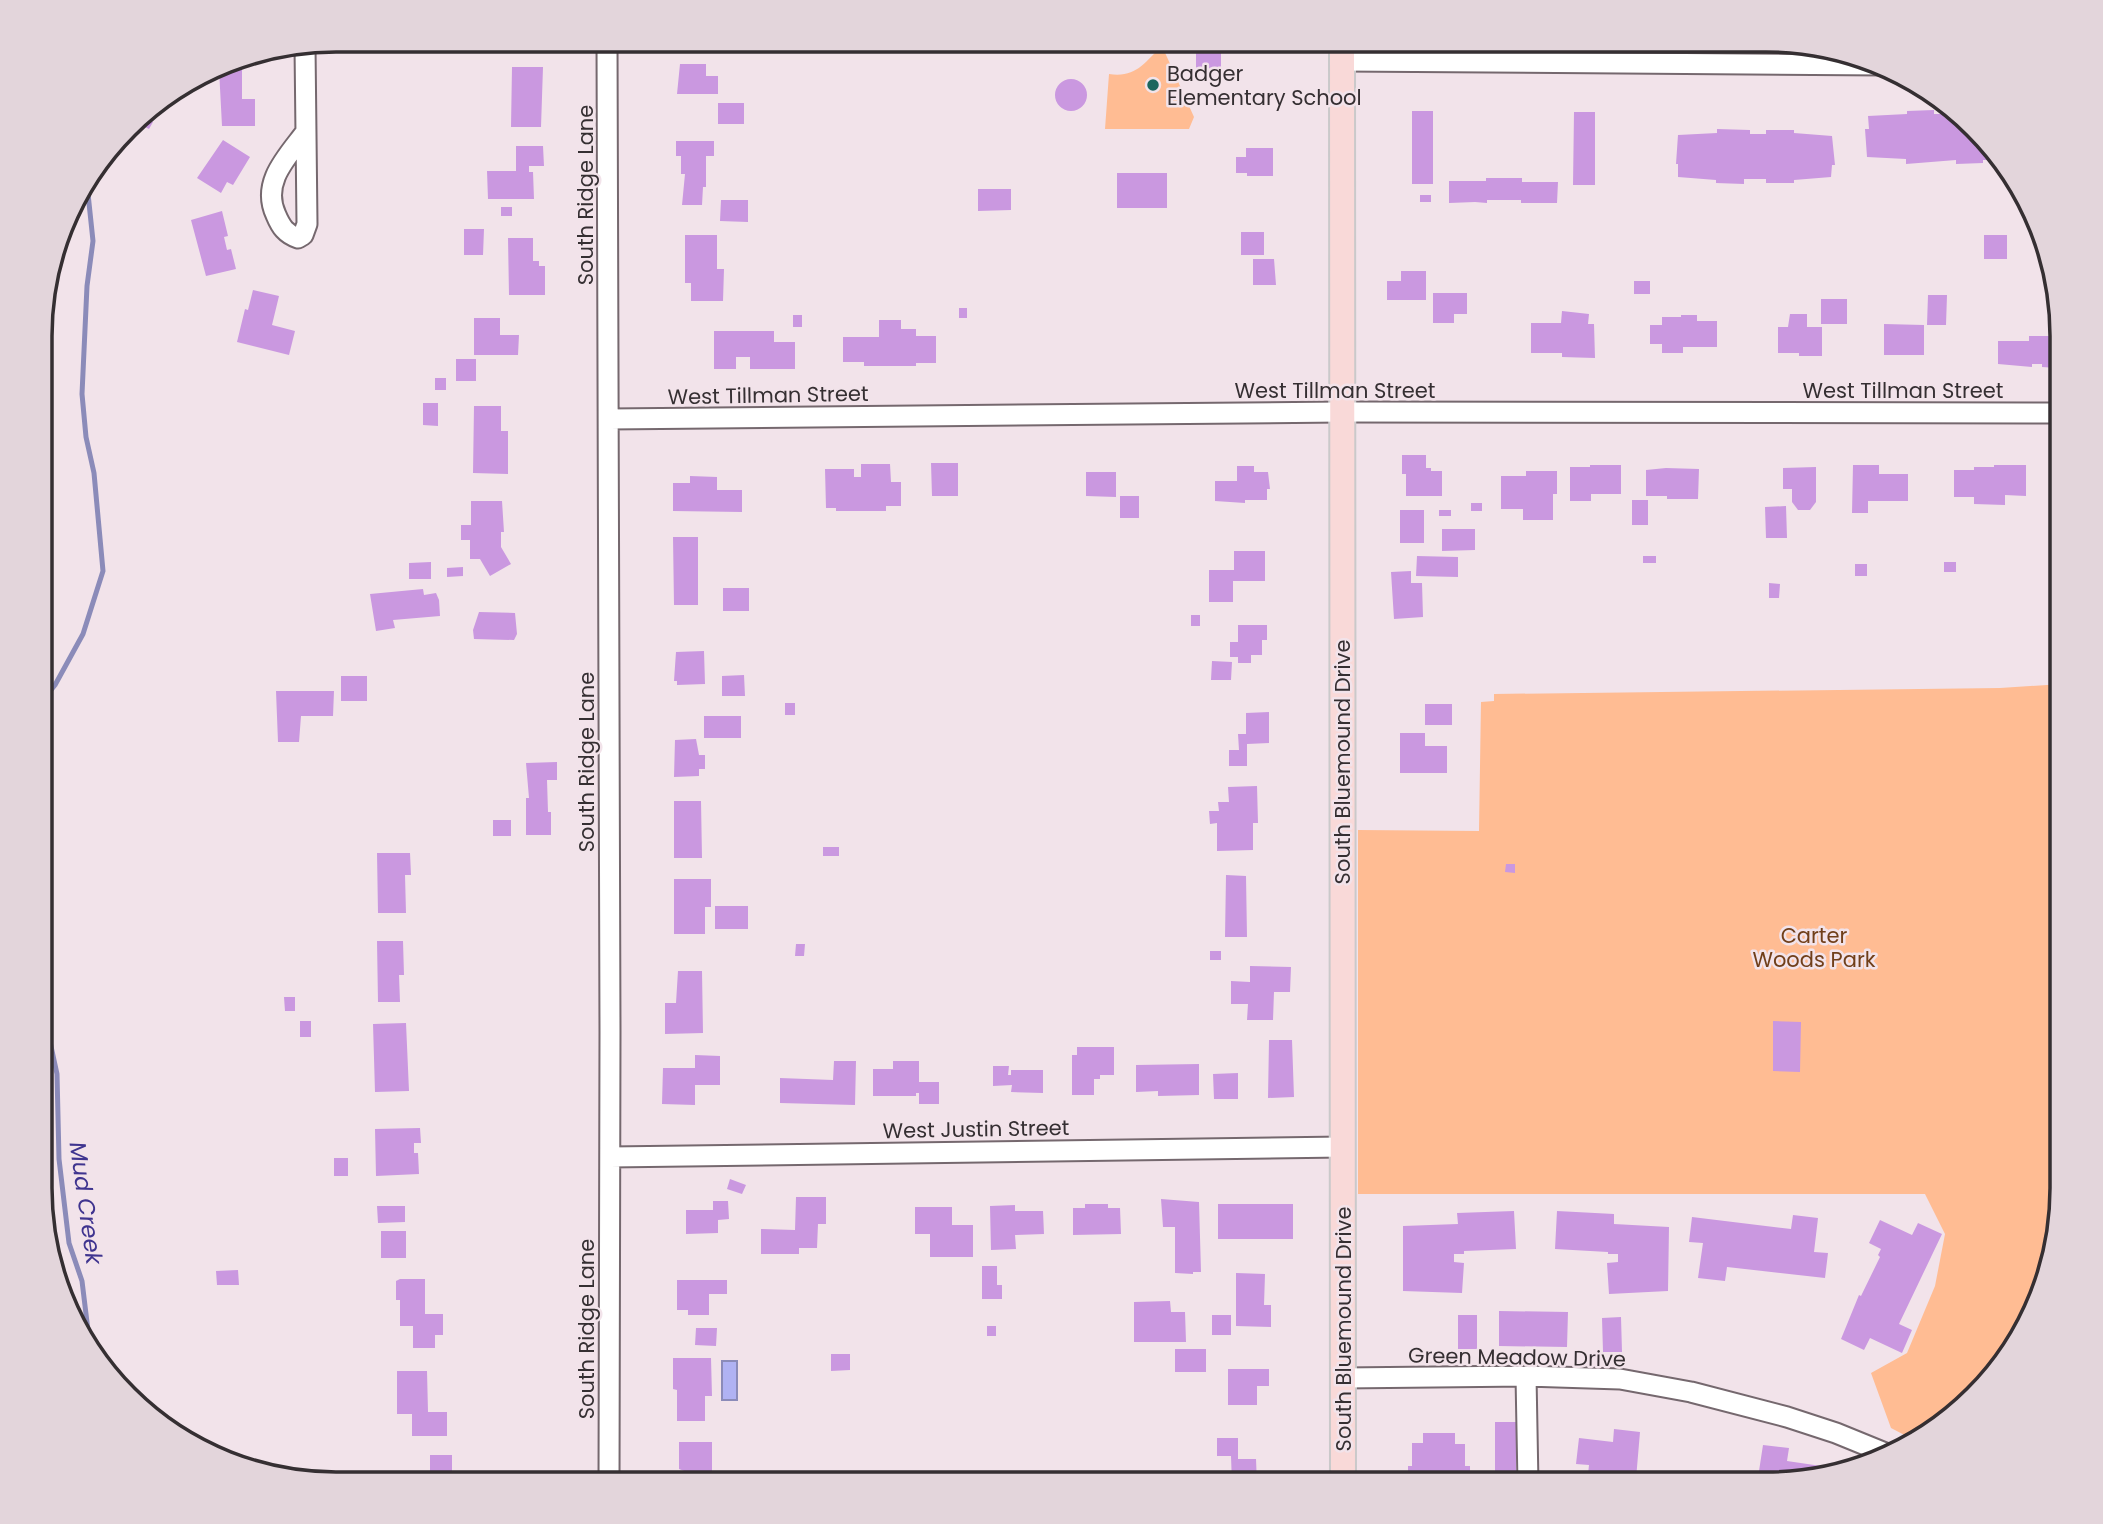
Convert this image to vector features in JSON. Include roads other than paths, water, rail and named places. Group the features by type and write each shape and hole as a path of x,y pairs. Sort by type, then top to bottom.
{"main road":[{"name":"South Bluemound Drive","path":"1341,52 1343,1472"}],"street":[{"name":"South Ridge Lane","path":"607,52 609,1472"},
{"path":"1380,52 1846,64"},
{"path":"305,54 305,133"},
{"name":"West Tillman Street","path":"609,419 1342,412 2050,414"},
{"name":"West Justin Street","path":"610,1157 1343,1147"},
{"path":"1526,1376 1528,1472"},
{"name":"Green Meadow Drive","path":"1343,1378 1526,1376 1620,1379 1690,1392 1828,1430 1876,1449"}],"water":[{"path":"722,1361 737,1361 737,1400 722,1400"}],"waterway":[{"name":"Mud Creek","path":"52,689 83,634 103,571 94,473 86,437 82,394 87,286 93,241 89,199"},
{"name":"Mud Creek","path":"52,1051 57,1074 59,1159 69,1243 82,1281 87,1323"}],"place":[{"name":"Badger Elementary School","path":"1153,85"}],"park label":[{"name":"Carter Woods Park","path":"1814,947"}]}
